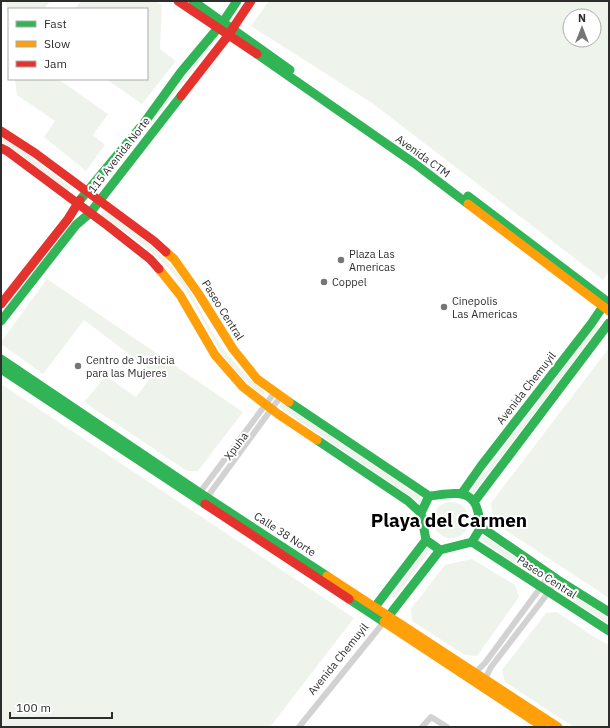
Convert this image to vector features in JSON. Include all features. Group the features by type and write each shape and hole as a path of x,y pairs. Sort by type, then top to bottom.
{"main road":[{"path":"178,1 220,25"},
{"path":"193,1 220,25"},
{"name":"115 Avenida Norte","path":"77,204 144,123 181,72 220,25 237,1"},
{"name":"115 Avenida Norte","path":"1,321 76,225 90,213 98,200 230,32 251,1"},
{"name":"Avenida CTM","path":"220,25 414,163 607,304"},
{"name":"Paseo Central","path":"1,131 35,153 154,240 174,259 198,293 233,349 257,378 352,445 429,496"},
{"path":"1,148 8,151 150,259 180,295 215,355 243,386 269,407 417,508 421,513 426,540 440,550 472,542 481,527 474,502 462,493 429,496 421,513"},
{"path":"1,304 68,219 77,204"},
{"name":"Avenida Chemuyil","path":"462,493 481,466 607,304"},
{"path":"474,502 609,323"},
{"name":"Calle 38 Norte","path":"1,359 202,498"},
{"name":"Calle 38 Norte","path":"1,369 202,498 472,676 558,727"},
{"name":"Paseo Central","path":"481,527 558,580 609,612"},
{"path":"372,610 426,540"},
{"name":"Paseo Central","path":"472,542 609,631"},
{"name":"Avenida Chemuyil","path":"386,619 440,550"},
{"name":"Calle 38 Norte","path":"483,683 543,727"}],"street":[{"name":"Xpuha","path":"202,498 278,394"},
{"path":"483,683 491,667 544,590 549,574"},
{"path":"472,676 485,663 544,590 558,580"},
{"name":"Avenida Chemuyil","path":"299,727 386,619"},
{"path":"422,727 431,717 447,727"}],"shaded area":[{"path":"6,1 50,1 45,8 8,8 7,13"},
{"path":"81,1 156,1 162,5 160,49 176,61 142,104 107,80 148,80 148,8 76,8"},
{"path":"269,1 609,1 609,271 603,280 372,103 251,26"},
{"path":"218,35 219,36 100,188 98,187"},
{"path":"15,80 59,80 108,114 93,135 105,145 86,171 44,137 55,121 17,95"},
{"path":"1,137 15,145 65,183 70,187 69,191 1,141"},
{"path":"103,210 147,242 175,270 190,291 220,344 241,370 265,392 264,395 250,385 228,362 220,351 194,304 172,272 153,253 101,215"},
{"path":"47,279 243,412 198,471 187,471 84,402 106,376 136,397 154,373 84,320 43,374 1,344"},
{"path":"598,325 599,328 473,494 470,492 595,327"},
{"path":"609,348 609,598 493,522 491,503"},
{"path":"1,384 354,618 270,727 1,727"},
{"path":"282,403 423,499 420,503 279,407"},
{"path":"451,502 464,507 469,520 464,533 451,538 438,533 433,520 438,507"},
{"path":"484,536 541,575 541,578 536,578 481,540"},
{"path":"428,546 431,549 395,598 393,598 392,596"},
{"path":"472,559 515,585 519,597 477,656 465,655 412,621 411,609 445,565"},
{"path":"560,589 578,598 609,619 609,624 560,593"},
{"path":"557,612 591,635 609,645 609,727 574,727 505,682 502,670 546,613"}],"traffic: fast":[{"path":"193,1 290,70"},
{"path":"80,200 144,123 181,72 223,22 237,1"},
{"path":"257,54 414,163 468,204"},
{"path":"1,321 76,225 90,213 181,96"},
{"path":"468,196 609,303"},
{"path":"462,493 481,466 591,324 606,302"},
{"path":"474,502 609,323"},
{"path":"1,359 200,493 327,576"},
{"path":"1,369 205,504"},
{"path":"289,402 429,496"},
{"path":"317,440 408,501 421,513"},
{"path":"349,599 384,622 440,550 472,542 481,527 479,514 474,502 465,495 453,493 429,496"},
{"path":"429,496 421,513 426,540 440,550"},
{"path":"481,527 558,580 609,612"},
{"path":"371,612 426,540"},
{"path":"472,542 609,631"}],"traffic: slow":[{"path":"468,204 609,311"},
{"path":"166,252 174,259 198,293 233,349 257,379 289,402"},
{"path":"159,269 180,295 215,355 243,387 278,414 317,440"},
{"path":"327,576 558,727"},
{"path":"384,622 543,727"}],"traffic: jam":[{"path":"178,1 257,54"},
{"path":"181,96 227,37 251,1"},
{"path":"1,131 35,153 154,241 166,252"},
{"path":"1,148 108,226 150,259 159,269"},
{"path":"1,304 68,219 80,200"},
{"path":"205,504 349,599"}],"place":[{"name":"Plaza Las Americas","path":"341,260"},
{"name":"Coppel","path":"324,282"},
{"name":"Cinepolis Las Americas","path":"444,307"},
{"name":"Centro de Justicia para las Mujeres","path":"78,366"}],"district":[{"name":"Playa del Carmen","path":"449,520"}]}
